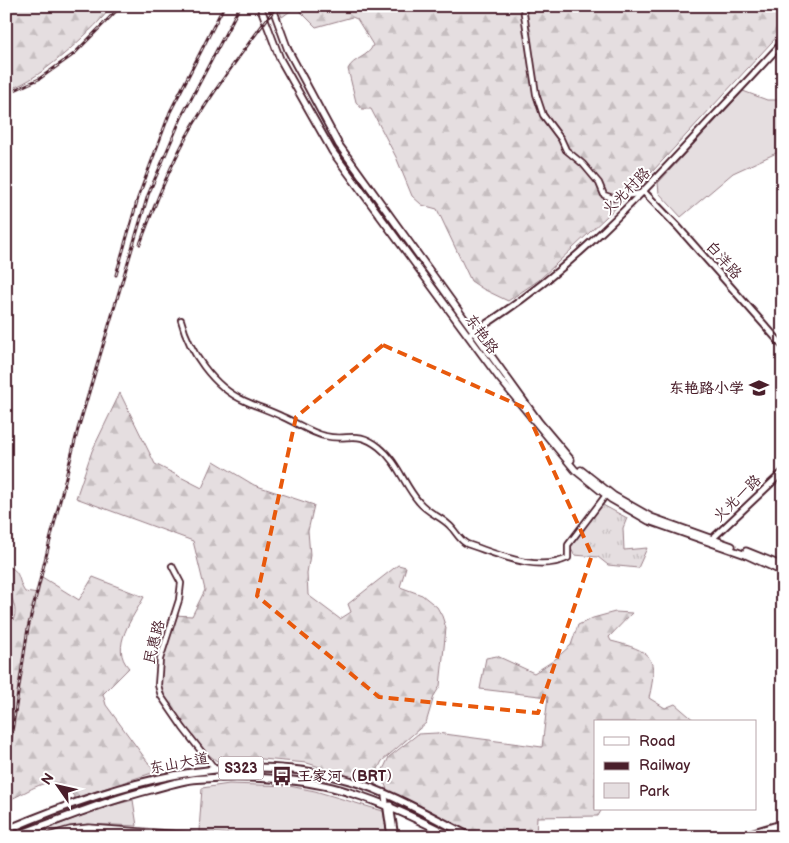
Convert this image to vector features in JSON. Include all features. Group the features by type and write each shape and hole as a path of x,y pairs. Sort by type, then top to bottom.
{"main road":[{"name":"东艳路","path":"260,6 280,59 332,151 540,430 575,470 606,495 650,521 774,561 783,566"},
{"name":"东艳路","path":"272,6 288,50 339,145 539,422 577,467 614,496 651,517 746,554 783,572"},
{"name":"东山大道","path":"6,830 120,788 196,770 274,768 351,781 472,837"},
{"name":"东山大道","path":"13,837 121,797 197,779 269,779 315,784 346,791 389,806 453,837"},
{"path":"738,837 783,824"},
{"path":"46,837 70,830 89,828 208,837"},
{"path":"62,837 89,832 152,837"},
{"path":"770,837 783,833"}],"street":[{"path":"523,8 539,104 543,115 561,139 566,150 583,164 608,198 644,192"},
{"name":"火光村路","path":"468,335 562,267 598,237 644,192 783,42"},
{"name":"白洋路","path":"644,192 678,227 783,346"},
{"path":"181,320 191,350 216,380 232,393 323,436 356,436 365,438 390,457 418,500 429,513 448,524 460,539 467,544 520,562 545,563 564,560 568,558 568,545 606,495"},
{"name":"火光一路","path":"710,540 783,472"},
{"name":"民惠路","path":"172,566 181,583 179,600 160,659 158,685 161,696 215,769"},
{"path":"387,797 395,837"},
{"path":"389,806 391,837"}],"highlighted area":[{"path":"383,345 525,408 592,555 538,713 379,697 257,596 296,417"}],"green space":[{"path":"6,6 106,6 108,11 75,44 45,69 17,86 6,89"},
{"path":"278,6 783,6 783,30 640,185 539,280 508,301 471,281 437,209 422,205 412,196 396,157 371,109 362,109 356,102 348,69 353,62 368,52 373,45 357,19 352,17 316,27 296,7 282,17"},
{"path":"743,91 767,100 783,100 783,150 733,173 681,217 659,193 658,183"},
{"path":"120,393 155,464 202,488 214,461 254,485 314,505 308,531 310,555 307,573 308,595 340,619 351,612 348,604 398,565 406,567 400,587 422,595 437,607 446,628 440,686 434,696 426,723 382,761 378,769 380,781 374,784 307,763 251,758 217,761 198,747 161,696 158,685 160,659 174,615 192,616 205,590 193,541 76,498 92,451"},
{"path":"601,504 627,518 623,528 624,550 647,548 638,568 608,565 598,557 574,555 570,545"},
{"path":"6,566 15,570 25,592 38,594 42,577 79,600 93,577 144,597 129,623 122,642 123,660 129,668 103,694 106,705 155,772 75,798 67,789 59,784 51,783 42,784 6,801 6,629 11,623 15,612 6,582"},
{"path":"615,612 632,613 609,637 611,641 635,648 649,657 653,673 649,698 665,708 675,704 694,720 594,720 594,810 601,810 598,816 537,817 536,837 475,837 390,797 381,774 389,757 418,734 437,733 542,747 548,697 480,689 486,658 497,656 534,673 553,661 571,645 578,625 593,618"},
{"path":"229,784 289,786 315,791 383,811 388,837 265,837 199,831 202,788"},
{"path":"133,800 137,826 83,825 26,837 102,808"}],"railway":[{"path":"6,94 39,79 74,54 121,6"},
{"path":"116,275 138,198 170,112 224,6"},
{"path":"9,837 10,745 28,628 78,429 148,195 182,116 240,6"},
{"path":"140,244 171,169 193,125 233,65 277,6"}],"place":[{"name":"东艳路小学","path":"759,388"},
{"name":"王家河（BRT）","path":"282,776"}]}
